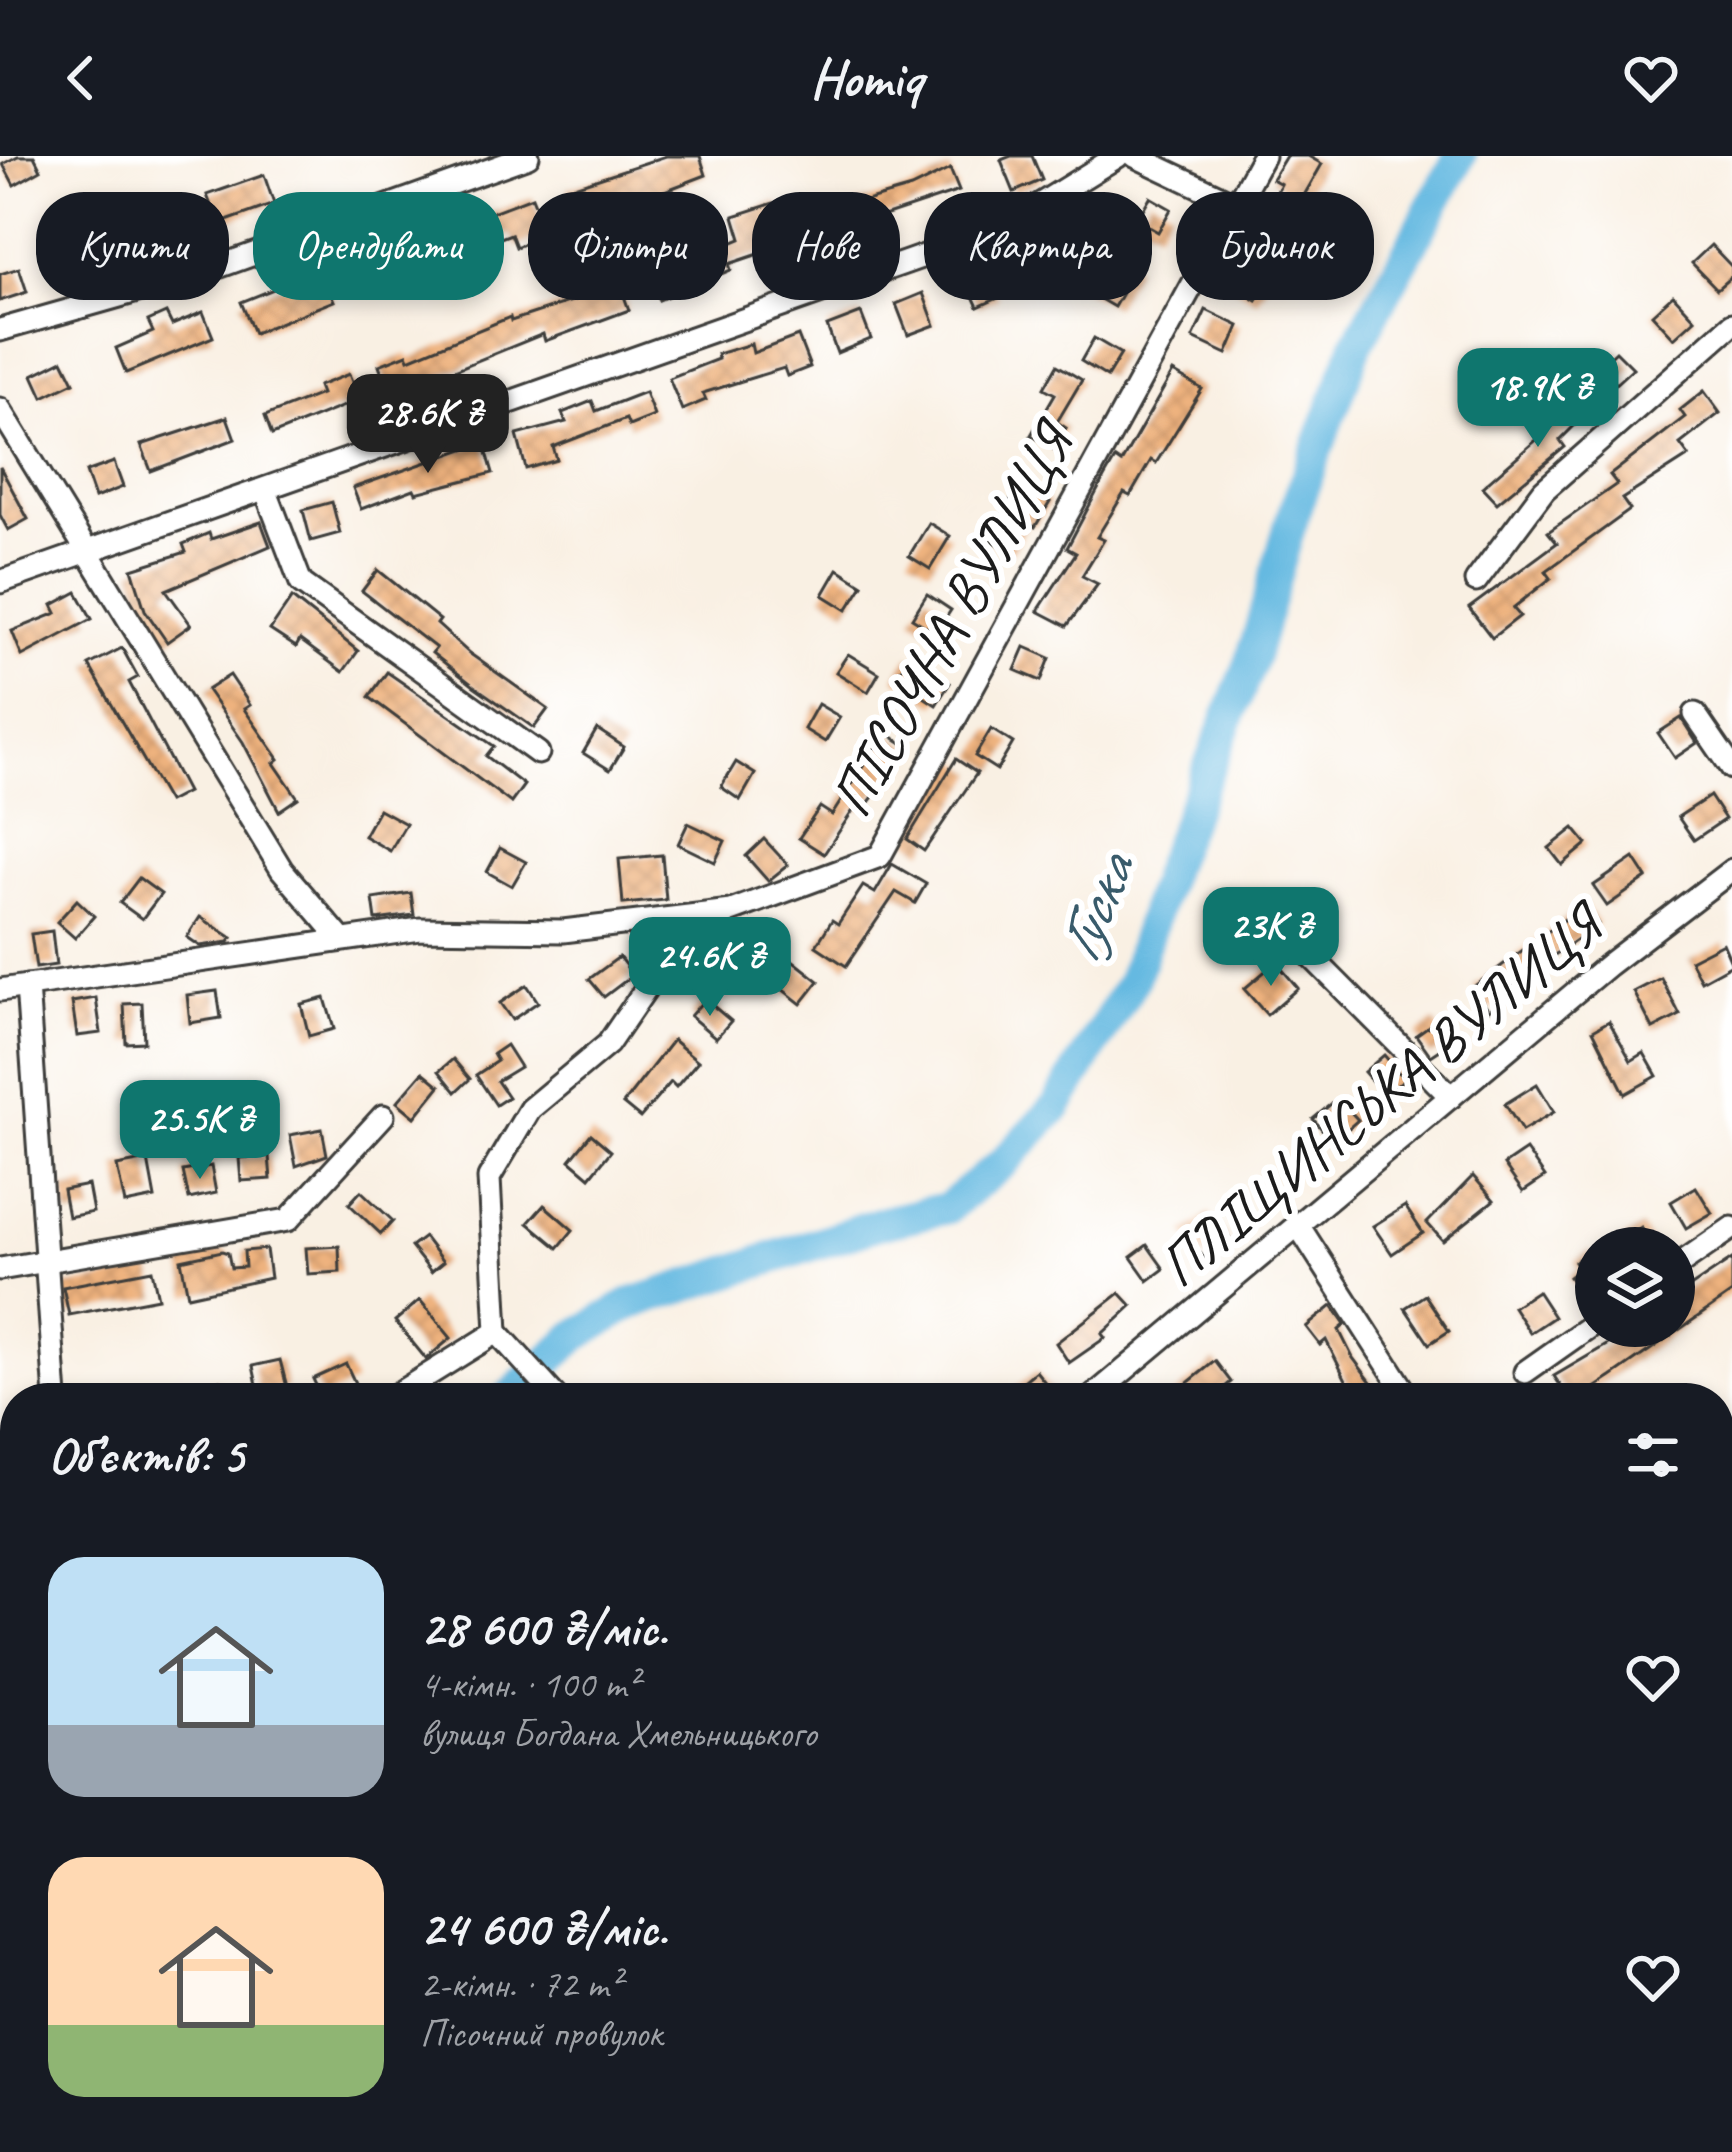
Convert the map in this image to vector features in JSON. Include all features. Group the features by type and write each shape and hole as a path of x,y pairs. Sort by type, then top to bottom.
{"street":[{"path":"0,330 201,273 528,156"},
{"path":"0,582 938,251 1039,205 1118,156"},
{"path":"1135,156 1212,192"},
{"name":"ПІСОЧНА ВУЛИЦЯ","path":"1242,192 1263,156"},
{"name":"ПІСОЧНА ВУЛИЦЯ","path":"0,989 420,929 563,931 731,911 880,856 1183,300"},
{"path":"1476,581 1544,490 1732,324"},
{"path":"0,409 282,870 341,939"},
{"path":"265,489 301,583 538,752"},
{"path":"1695,714 1732,768"},
{"name":"ПЛІЩИНСЬКА ВУЛИЦЯ","path":"1115,1383 1451,1096 1732,871"},
{"path":"1262,906 1451,1096"},
{"path":"543,1383 496,1332 489,1178 530,1109 608,1044 677,943 731,911"},
{"path":"27,986 42,1262 54,1383"},
{"path":"0,1269 288,1220 383,1116"},
{"path":"1298,1225 1398,1383"},
{"path":"1695,1254 1732,1228"},
{"path":"416,1383 496,1332"},
{"path":"1525,1372 1575,1337"}],"building":[{"path":"18,156 34,156 41,170 14,185 3,164"},
{"path":"666,156 700,156 706,175 662,192 569,192 568,188"},
{"path":"1032,156 1042,180 1014,192 1001,160"},
{"path":"1286,156 1308,156 1322,164 1306,192 1277,192 1281,184 1272,179"},
{"path":"950,169 959,191 924,192 924,203 900,211 897,192"},
{"path":"264,175 270,192 253,192 253,212 229,220 229,192 216,192"},
{"path":"1152,198 1171,209 1158,232 1152,229"},
{"path":"528,199 528,242 516,247 511,234 504,237 504,208"},
{"path":"752,210 752,256 729,264 728,271 728,244 741,239 734,216"},
{"path":"1711,245 1732,267 1732,276 1717,289 1692,263"},
{"path":"19,268 27,292 0,301 0,274"},
{"path":"923,293 935,325 908,335 896,304"},
{"path":"1673,295 1695,319 1674,338 1652,314"},
{"path":"253,297 334,301 254,333 241,302"},
{"path":"575,300 625,300 629,310 545,341 543,334 391,396 379,365 407,354 409,359 510,317 511,321"},
{"path":"1206,310 1239,326 1227,354 1193,338"},
{"path":"203,312 213,337 126,373 116,348 153,332 148,321 166,313 172,325"},
{"path":"861,313 871,339 837,353 827,326"},
{"path":"798,336 810,367 787,376 784,368 703,393 706,400 682,410 669,378 718,359 717,354 751,344 753,353"},
{"path":"1094,338 1121,354 1107,377 1081,361"},
{"path":"1616,351 1633,368 1610,389 1594,372"},
{"path":"63,360 74,382 43,397 33,375"},
{"path":"1057,365 1082,380 1057,422 1066,428 1053,449 1031,435 1055,394 1044,388"},
{"path":"1173,372 1202,389 1156,463 1151,460 1130,496 1124,493 1097,537 1104,540 1082,576 1098,584 1067,626 1038,611 1076,553 1067,548 1104,478 1115,459 1121,463"},
{"path":"349,374 359,400 272,435 265,416 321,394 318,386"},
{"path":"1704,391 1720,413 1680,444 1689,456 1622,499 1630,510 1546,571 1551,578 1513,608 1520,616 1492,638 1469,608 1557,543 1548,532 1617,484 1610,475 1685,417 1680,410"},
{"path":"645,392 654,416 629,426 626,419 553,447 557,460 526,469 517,435 566,422 562,413 592,401 596,411"},
{"path":"1574,394 1593,407 1560,440 1565,447 1497,503 1482,487 1556,423 1551,418"},
{"path":"227,417 235,439 151,471 141,445"},
{"path":"484,442 493,473 416,493 414,489 361,509 353,488"},
{"path":"114,462 123,487 95,498 86,472"},
{"path":"0,467 28,519 8,530 0,515"},
{"path":"1019,484 1050,502 1035,527 1028,523 1011,552 989,539"},
{"path":"332,502 340,533 311,541 303,510"},
{"path":"261,522 270,546 166,590 191,625 167,642 145,610 132,569 186,552 183,544 209,533 211,539"},
{"path":"929,523 950,536 930,569 909,556"},
{"path":"838,569 863,585 847,610 823,595"},
{"path":"378,570 440,620 437,624 469,653 548,709 534,728 432,653 436,648 362,591"},
{"path":"77,592 92,619 22,656 12,631 57,613 53,605"},
{"path":"927,594 951,610 936,633 912,618"},
{"path":"292,598 358,651 343,672 300,640 296,647 270,630"},
{"path":"1025,647 1050,658 1041,681 1015,670"},
{"path":"122,648 138,677 129,682 187,792 168,802 89,665"},
{"path":"848,654 879,673 868,692 836,672"},
{"path":"909,656 950,683 936,705 895,678"},
{"path":"387,672 494,746 486,756 524,785 511,803 369,697"},
{"path":"230,675 250,705 244,709 279,759 274,763 298,798 279,811 243,742 207,690"},
{"path":"818,704 840,717 825,742 804,729"},
{"path":"1681,718 1697,743 1675,758 1658,733"},
{"path":"597,729 624,747 610,770 583,753"},
{"path":"991,729 1013,743 997,770 975,756"},
{"path":"885,732 910,748 863,810 856,806 824,854 799,838 820,807 832,815"},
{"path":"956,759 977,773 924,851 907,839"},
{"path":"736,762 755,774 740,800 721,787"},
{"path":"1710,796 1725,819 1694,840 1678,817"},
{"path":"379,809 406,824 390,851 364,836"},
{"path":"688,823 725,841 715,862 678,844"},
{"path":"1574,828 1587,844 1562,865 1549,848"},
{"path":"764,839 788,865 768,881 746,856"},
{"path":"500,848 526,862 512,886 487,872"},
{"path":"662,855 666,900 623,904 619,859"},
{"path":"1634,858 1647,878 1607,906 1593,886"},
{"path":"892,864 926,884 915,903 896,892 846,966 816,946 832,920 838,924 863,886 875,893"},
{"path":"139,878 161,894 142,919 120,903"},
{"path":"411,893 414,915 376,920 373,899"},
{"path":"77,900 94,916 75,938 57,922"},
{"path":"1585,904 1598,924 1504,991 1508,996 1489,1010 1473,987"},
{"path":"200,917 232,938 229,942 200,946 187,937"},
{"path":"52,931 56,965 36,968 31,934"},
{"path":"767,940 819,981 801,1004 749,963"},
{"path":"1723,943 1732,964 1701,981 1690,960"},
{"path":"619,957 633,975 604,997 589,979"},
{"path":"1276,962 1298,988 1267,1015 1244,989"},
{"path":"1661,978 1680,1015 1653,1029 1634,992"},
{"path":"527,985 538,1002 512,1020 500,1003"},
{"path":"217,991 221,1018 190,1023 187,995"},
{"path":"96,998 101,1033 77,1036 72,1002"},
{"path":"325,998 334,1029 309,1036 301,1004"},
{"path":"705,999 731,1021 716,1038 690,1016"},
{"path":"142,1003 144,1042 126,1043 124,1004"},
{"path":"1609,1021 1631,1061 1644,1053 1657,1076 1625,1094 1593,1030"},
{"path":"1434,1022 1449,1044 1431,1056 1416,1035"},
{"path":"673,1040 698,1061 676,1087 671,1082 640,1118 623,1104"},
{"path":"506,1045 520,1067 497,1081 508,1097 496,1105 476,1075 497,1061 493,1054"},
{"path":"1384,1055 1404,1079 1385,1096 1364,1072"},
{"path":"453,1059 470,1079 456,1092 439,1071"},
{"path":"423,1072 440,1086 415,1117 397,1102"},
{"path":"1537,1084 1554,1112 1522,1131 1505,1104"},
{"path":"1338,1098 1358,1120 1333,1142 1313,1119"},
{"path":"322,1129 327,1155 296,1166 290,1135"},
{"path":"591,1134 611,1151 590,1177 570,1160"},
{"path":"1526,1150 1545,1177 1523,1192 1504,1165"},
{"path":"269,1156 271,1179 241,1181 239,1158"},
{"path":"148,1160 155,1198 125,1204 117,1166"},
{"path":"211,1166 216,1193 189,1199 183,1171"},
{"path":"1473,1176 1494,1200 1443,1241 1427,1223"},
{"path":"88,1185 93,1212 68,1217 63,1190"},
{"path":"1696,1187 1712,1213 1685,1227 1671,1202"},
{"path":"361,1191 393,1221 381,1234 349,1204"},
{"path":"544,1205 573,1230 558,1248 528,1223"},
{"path":"1405,1206 1423,1233 1392,1254 1373,1226"},
{"path":"1209,1213 1229,1238 1204,1258 1184,1233"},
{"path":"424,1237 443,1262 431,1272 411,1247"},
{"path":"1147,1245 1164,1269 1148,1281 1131,1257"},
{"path":"339,1246 340,1272 308,1274 306,1248"},
{"path":"266,1249 270,1278 188,1296 181,1260 222,1251 228,1253 231,1268 245,1267 244,1251"},
{"path":"1732,1259 1732,1293 1695,1318 1695,1284"},
{"path":"152,1270 158,1298 69,1315 63,1287"},
{"path":"1537,1291 1554,1317 1530,1333 1513,1307"},
{"path":"1120,1293 1132,1306 1102,1334 1105,1338 1069,1363 1056,1343"},
{"path":"1425,1295 1449,1331 1429,1344 1405,1308"},
{"path":"420,1300 451,1338 426,1359 395,1321"},
{"path":"1332,1306 1345,1325 1339,1330 1353,1358 1372,1383 1348,1383 1326,1340 1320,1345 1306,1327"},
{"path":"1603,1347 1653,1347 1601,1383 1559,1383 1554,1376"},
{"path":"280,1360 286,1383 257,1383 253,1366"},
{"path":"1215,1361 1231,1382 1230,1383 1188,1383"},
{"path":"346,1364 355,1383 315,1383 313,1379"},
{"path":"1036,1371 1045,1383 1021,1383"}],"waterway":[{"name":"Гуска","path":"524,1383 576,1336 631,1304 880,1223 947,1208 1004,1162 1057,1106 1133,980 1169,866 1251,662 1295,508 1357,344 1460,156"}]}
